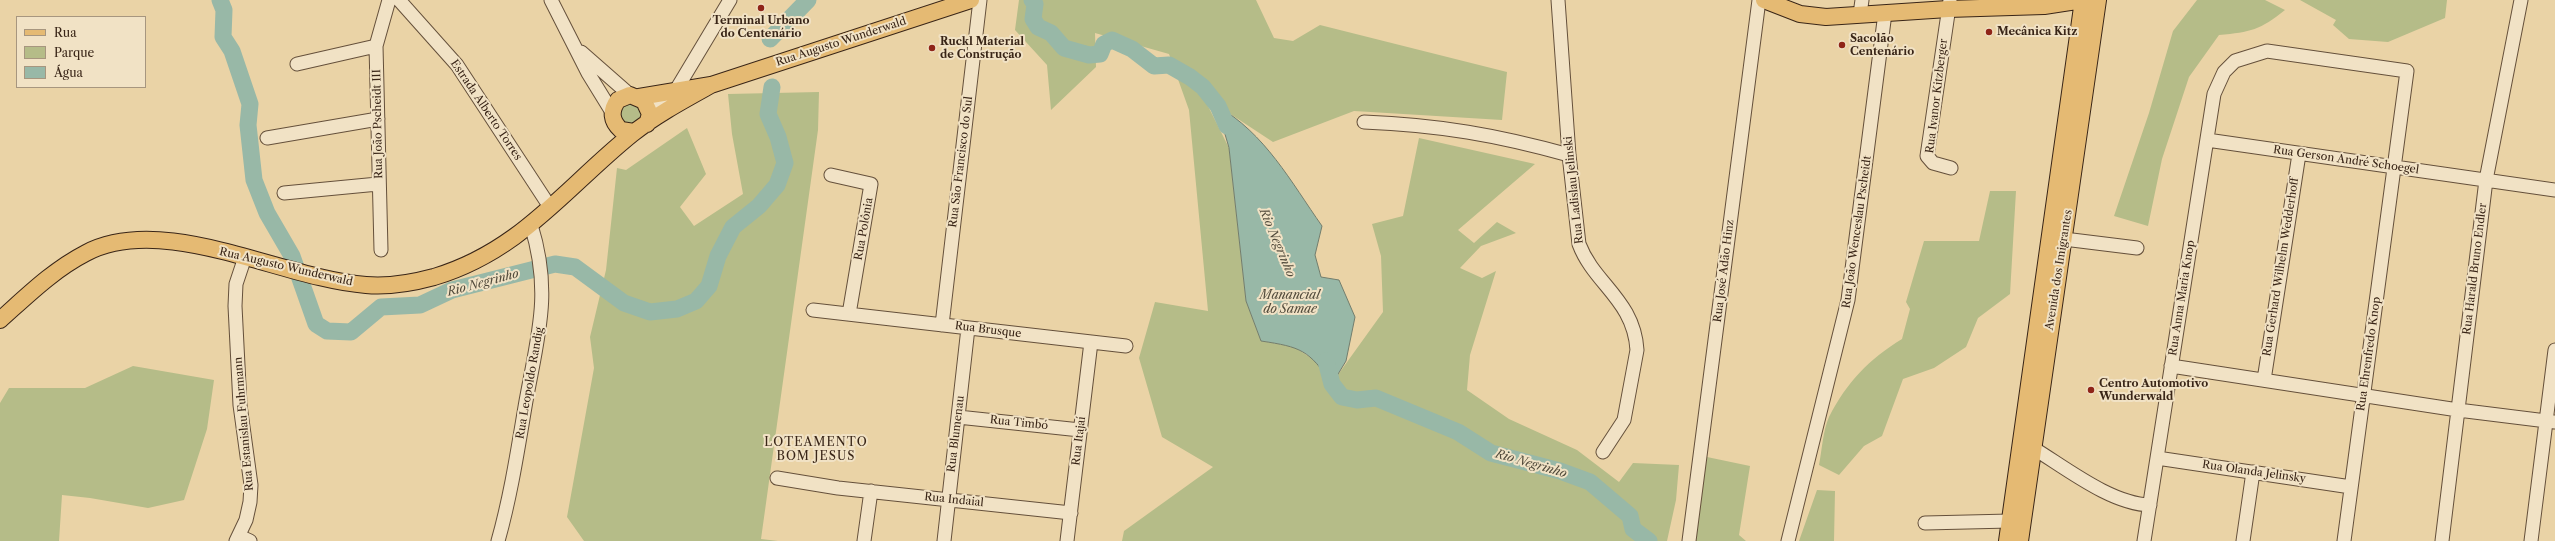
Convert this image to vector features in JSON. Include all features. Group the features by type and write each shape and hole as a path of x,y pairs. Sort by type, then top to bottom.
{"main road":[{"name":"Rua Augusto Wunderwald","path":"635,96 711,85 971,0"},
{"path":"1764,0 1814,17 1861,7 1886,13 1949,4 2044,6 2083,0"},
{"name":"Avenida dos Imigrantes","path":"2068,160 2083,0"},
{"name":"Avenida dos Imigrantes","path":"2007,541 2068,160 2098,0"},
{"name":"Rua Augusto Wunderwald","path":"0,320 65,265 86,252 114,242 152,239 245,257 300,272 367,285 393,285 414,281 460,268 486,257 531,225 644,123 711,85"},
{"path":"606,158 611,145 613,116 618,100 635,96 644,101 644,123 621,130 613,116"},
{"name":"Avenida dos Imigrantes","path":"2020,541 2033,448 2057,236"}],"street":[{"name":"Rua João Pscheidt III","path":"381,250 378,184 376,46 389,0"},
{"name":"Estrada Alberto Torres","path":"399,0 462,71 550,207"},
{"path":"551,0 573,44 613,116"},
{"path":"644,123 676,90 730,0"},
{"name":"Rua São Francisco do Sul","path":"942,325 980,0"},
{"name":"Rua Ladislau Jelinski","path":"1558,0 1569,155 1579,244 1582,253 1617,297 1633,326 1636,339 1637,350 1624,420 1603,452"},
{"name":"Rua José Adão Hinz","path":"1689,541 1759,0"},
{"name":"Rua Harald Bruno Endler","path":"2442,541 2486,180 2521,0"},
{"name":"Rua Ivanor Kitzberger","path":"1949,4 1928,156 1933,163 1951,168"},
{"name":"Rua João Wenceslau Pscheidt","path":"1788,541 1848,300 1886,13"},
{"path":"573,44 635,96"},
{"path":"297,64 376,46"},
{"name":"Rua Anna Maria Knop","path":"2144,541 2214,94 2224,72 2235,61 2267,51 2408,71"},
{"name":"Rua Ehrenfredo Knop","path":"2344,541 2408,71"},
{"path":"267,138 378,119"},
{"path":"1364,122 1416,124 1456,129 1569,155"},
{"name":"Rua Gerson André Schoegel","path":"2207,140 2555,190"},
{"name":"Rua Gerhard Wilhelm Wedderhoff","path":"2264,380 2299,154"},
{"name":"Rua Polônia","path":"831,175 872,184 849,314"},
{"path":"284,193 378,184"},
{"name":"Rua Leopoldo Randig","path":"498,541 510,501 540,334 543,303 539,265 531,225"},
{"path":"2057,236 2137,248"},
{"name":"Rua Estanislau Fuhrmann","path":"242,539 250,502 251,485 240,405 235,306 236,284 245,257"},
{"name":"Rua Brusque","path":"814,310 1126,346"},
{"name":"Rua Blumenau","path":"944,541 968,328"},
{"name":"Rua Itajaí","path":"1068,541 1091,342"},
{"path":"2531,541 2551,421 2555,350"},
{"path":"2171,366 2458,410 2551,421"},
{"name":"Rua Timbó","path":"958,417 1080,430"},
{"path":"2033,448 2115,497 2138,505 2150,505"},
{"name":"Rua Olanda Jelinsky","path":"2158,458 2351,487"},
{"path":"2243,541 2253,472"},
{"name":"Rua Indaial","path":"777,478 838,488 1071,513"},
{"path":"864,541 871,491"},
{"path":"1925,523 2010,521"}],"green space":[{"path":"1019,0 1256,0 1274,38 1293,41 1320,25 1507,72 1502,120 1354,111 1273,142 1203,96 1229,148 1246,301 1261,341 1293,346 1317,362 1332,383 1383,312 1381,256 1372,224 1403,216 1419,138 1535,164 1458,230 1474,243 1497,222 1516,233 1481,246 1460,268 1482,278 1496,271 1470,355 1467,390 1509,419 1577,450 1619,482 1633,463 1679,465 1676,500 1667,541 1122,541 1124,531 1213,467 1162,437 1139,358 1155,302 1208,311 1189,110 1169,54 1095,33 1096,67 1051,110 1047,65 1015,30"},
{"path":"2197,0 2265,0 2285,10 2269,22 2255,29 2239,33 2219,35 2189,77 2162,159 2148,226 2114,216 2149,113 2173,31"},
{"path":"2300,0 2447,0 2445,18 2388,42 2349,39 2333,25 2336,20"},
{"path":"819,92 818,130 761,539 778,541 584,541 567,517 594,368 590,337 606,270 617,168 626,170 687,128 706,174 680,207 694,226 743,194 732,134 728,94"},
{"path":"636,103 643,112 639,123 624,125 619,110 624,104"},
{"path":"1990,191 2016,191 2010,294 1978,318 1966,347 1934,368 1903,379 1882,436 1864,446 1839,475 1819,465 1827,422 1843,393 1869,363 1902,339 1910,309 1906,302 1924,241 1979,241"},
{"path":"133,366 214,380 207,429 184,500 148,508 90,498 62,495 59,541 0,541 0,403 9,388 85,388"},
{"path":"1707,457 1750,466 1739,535 1746,541 1692,541"},
{"path":"1817,490 1835,491 1834,541 1799,541"}],"water":[{"name":"Manancial do Samae","path":"1217,106 1234,117 1263,144 1288,176 1322,226 1315,255 1321,277 1339,280 1355,317 1346,361 1332,384 1317,364 1303,352 1286,345 1261,341 1246,301 1229,148"}],"waterway":[{"name":"Rio Negrinho","path":"220,0 224,10 223,37 232,51 250,104 248,125 254,180 267,213 292,256 316,324 327,331 351,332 381,307 420,305 452,290 555,264 575,267 624,303 650,312 677,309 696,301 709,286 718,256 733,227 759,206 777,185 785,163 778,137 768,114 772,87"},
{"name":"Rio Negrinho","path":"770,39 808,0"},
{"name":"Rio Negrinho","path":"1032,0 1035,4 1033,19 1038,27 1051,33 1064,48 1089,55 1100,54 1104,44 1112,40 1132,49 1154,66 1169,65 1190,77 1203,87 1218,106 1227,126"},
{"name":"Rio Negrinho","path":"1326,361 1332,384 1342,397 1357,400 1376,398 1458,432 1491,453 1560,471 1590,482 1630,516 1633,529 1649,541"}],"place":[{"name":"Terminal Urbano do Centenário","path":"761,8"},
{"name":"Mecânica Kitz","path":"1989,32"},
{"name":"Sacolão Centenário","path":"1842,45"},
{"name":"Ruckl Material de Construção","path":"932,48"},
{"name":"Centro Automotivo Wunderwald","path":"2091,390"}],"district":[{"name":"LOTEAMENTO BOM JESUS","path":"816,450"}]}
